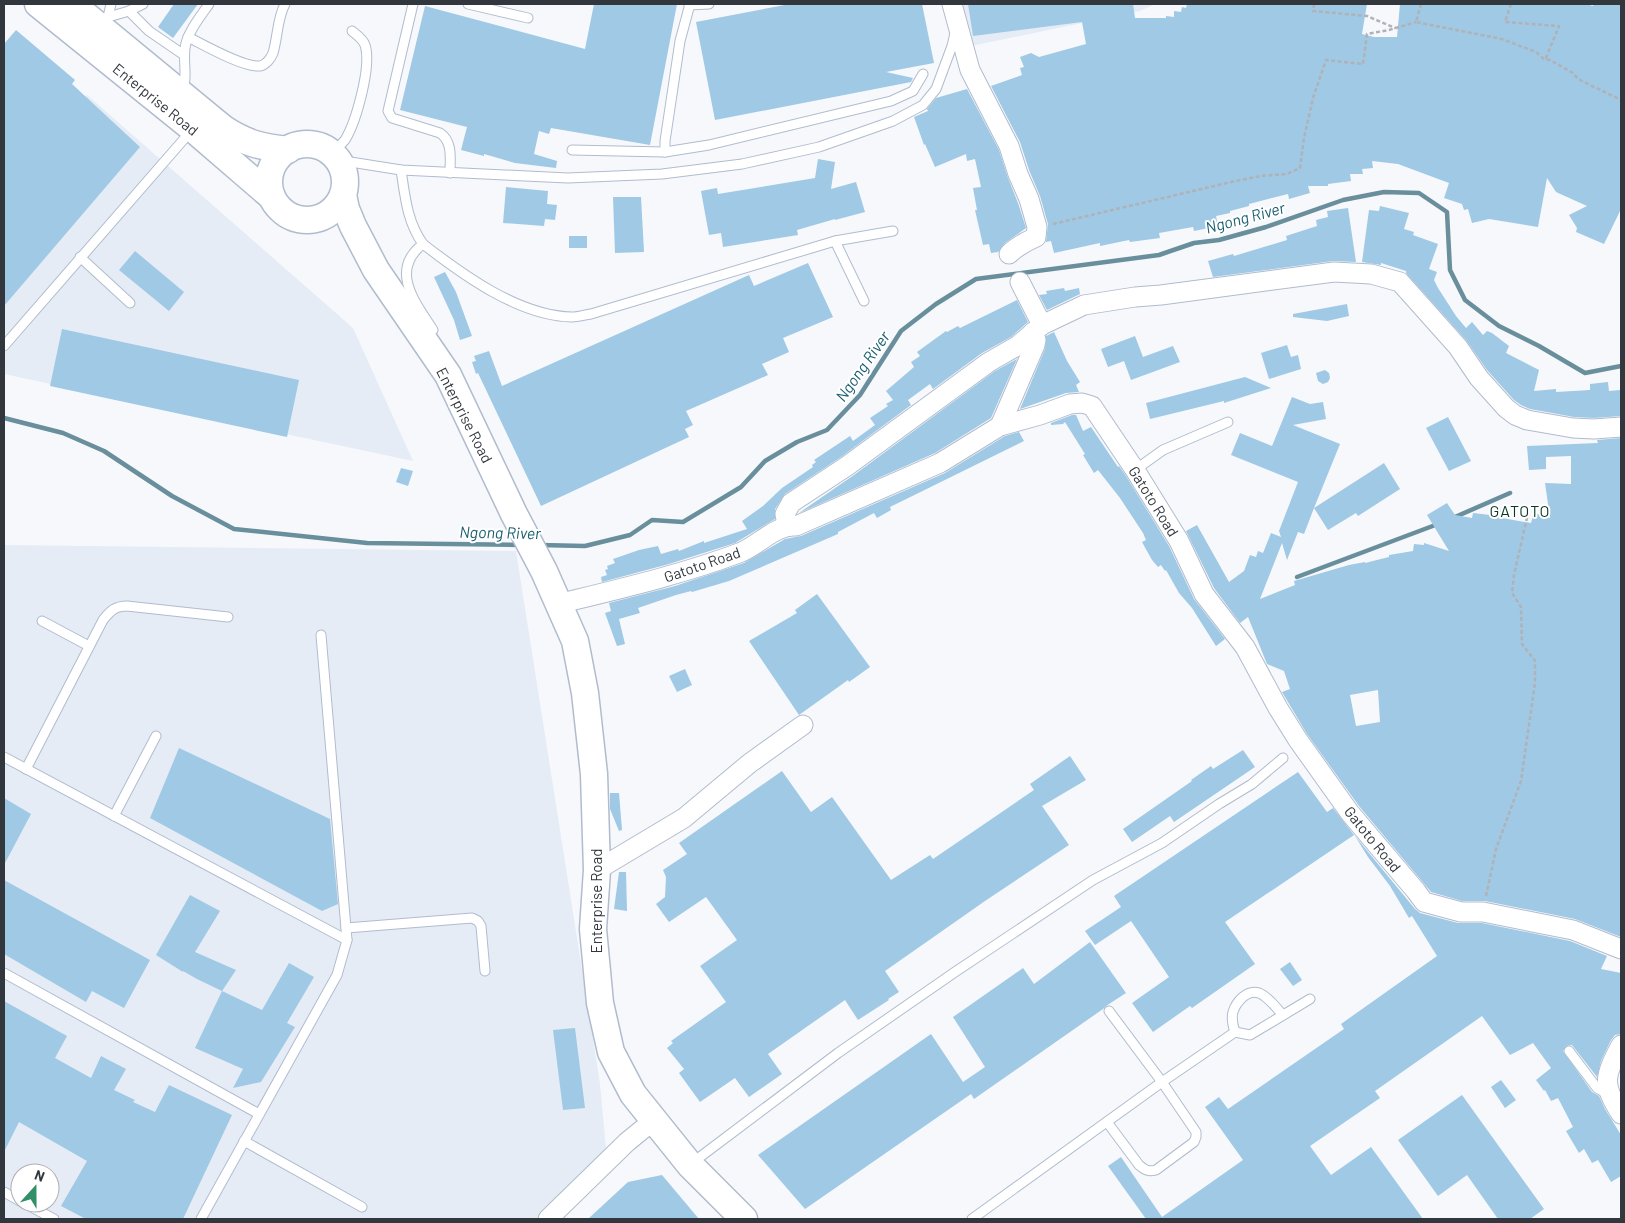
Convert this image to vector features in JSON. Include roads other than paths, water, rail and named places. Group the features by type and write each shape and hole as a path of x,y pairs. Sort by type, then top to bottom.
{"main road":[{"name":"Enterprise Road","path":"38,4 193,129 272,197"},
{"name":"Enterprise Road","path":"72,4 104,14 181,95 224,129 251,144 288,150"},
{"path":"297,146 315,146 335,157 344,177 343,195 333,210 317,219 308,220 299,219 283,212 272,197 269,179 271,170 281,155 288,150 297,146"},
{"name":"Enterprise Road","path":"343,195 353,226 376,270 447,366 514,514 544,571 576,641 585,693 594,774 597,870 593,928 600,1003 611,1052 633,1094 690,1165 744,1219"},
{"name":"Enterprise Road","path":"308,220 341,237 376,270"}],"street":[{"path":"952,4 970,70 1009,146 1029,199 1037,227 1036,237 1021,243 1017,249 1009,252 1009,254"},
{"path":"787,526 785,514 792,503 847,466 983,366 1022,342 1038,329 1084,304 1334,272 1371,274 1400,282 1458,347 1479,378 1515,416 1573,428 1621,427"},
{"path":"1000,426 1035,345 1038,329 1020,282"},
{"name":"Gatoto Road","path":"558,604 673,575 741,552 787,526 796,526 940,463 1000,426 1070,404 1087,404 1092,406 1135,470 1179,541 1204,594 1246,647 1278,708 1298,740 1356,821 1424,902 1461,912 1483,912 1573,930 1621,949"},
{"path":"597,870 684,818 750,763 803,725"},
{"path":"1621,1045 1611,1065 1607,1080 1610,1097 1621,1114"},
{"path":"548,1219 627,1142 654,1120"}],"lane":[{"path":"104,14 129,11 143,4"},
{"path":"181,95 185,79 184,55 188,37 209,4"},
{"path":"188,37 243,63 261,66 272,55 279,20 285,4"},
{"path":"413,4 388,111 392,118 440,133 445,137 450,145 450,173"},
{"path":"468,4 528,18"},
{"path":"665,152 679,48 689,5 709,4"},
{"path":"129,11 149,31 184,55"},
{"path":"192,12 200,17"},
{"path":"352,31 366,46 366,72 358,108 349,131 335,157 401,170 568,178 662,174 742,164 819,147 893,121 923,105 936,88 952,46 957,23"},
{"path":"572,150 665,152 709,145 891,101 913,91 923,74"},
{"path":"4,346 193,129"},
{"path":"401,170 408,212 415,233 423,244 494,293 530,309 573,318 835,241 893,231"},
{"path":"835,241 864,301"},
{"path":"423,244 410,256 405,272 415,303 438,338"},
{"path":"80,257 130,303"},
{"path":"1135,470 1163,450 1228,422"},
{"path":"26,769 103,620 109,612 118,606 127,606 228,617"},
{"path":"42,621 90,646"},
{"path":"201,1219 337,975 347,940 321,635"},
{"path":"114,816 156,736"},
{"path":"4,757 347,940"},
{"path":"690,1165 838,1053 955,972 1093,880 1162,842 1252,784 1283,758"},
{"path":"346,928 472,918 478,921 481,926 485,970"},
{"path":"4,972 260,1114"},
{"path":"1235,1032 1232,1020 1233,1013 1242,998 1249,993 1257,992 1264,996 1283,1015"},
{"path":"972,1219 1162,1082 1235,1032 1250,1035 1310,999"},
{"path":"1107,1122 1139,1165 1152,1172 1194,1142 1196,1137 1196,1132 1162,1082 1109,1012"},
{"path":"1569,1051 1597,1088 1604,1092 1609,1092"},
{"path":"244,1142 362,1207"},
{"path":"43,1213 54,1219"}],"waterway":[{"name":"Ngong River","path":"539,545 585,546 630,535 652,520 683,522 741,487 765,461 797,442 827,430 860,395 901,331 936,304 976,279 1159,255 1194,243 1219,240 1266,227 1343,200 1384,192 1419,193 1447,212 1450,270 1465,300 1499,326 1539,346 1585,373 1621,366"},
{"name":"Ngong River","path":"4,418 63,433 104,451 172,496 234,529 367,543 521,545"},
{"path":"1455,517 1510,493"},
{"path":"1297,577 1438,524"}],"district":[{"name":"GATOTO","path":"1520,510"}]}
